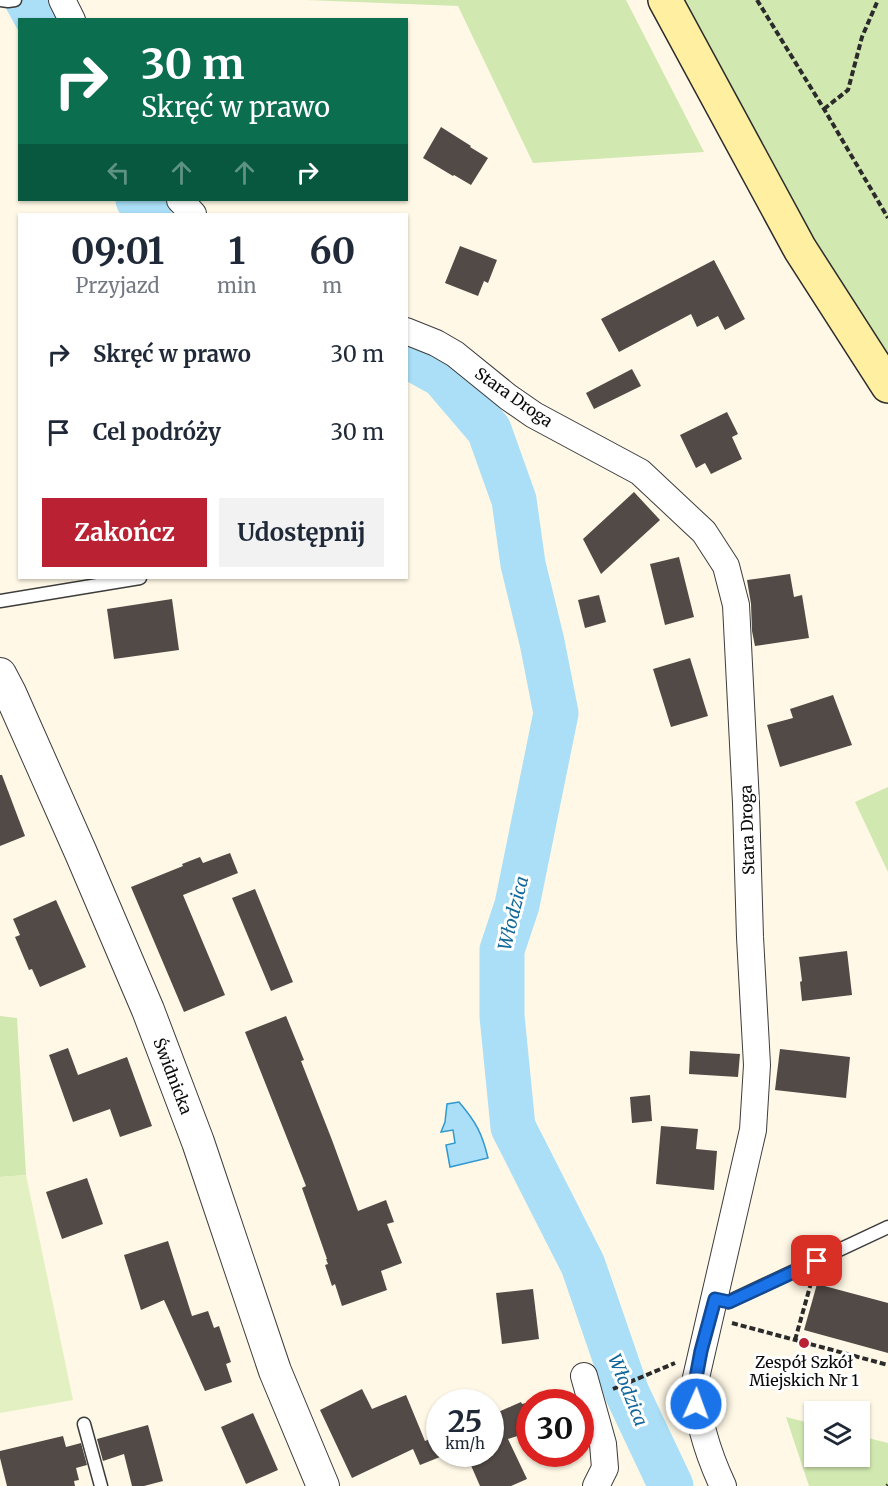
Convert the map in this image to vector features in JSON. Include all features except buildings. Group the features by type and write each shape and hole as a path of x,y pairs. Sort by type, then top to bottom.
{"main road":[{"path":"665,0 800,249 888,386"}],"street":[{"path":"62,0 71,18"},
{"path":"181,201 192,213"},
{"name":"Stara Droga","path":"408,332 436,343 454,354 534,415 640,472 704,532 726,566 736,605 757,1065 753,1130 695,1383 700,1423 723,1486"},
{"name":"Świdnicka","path":"0,674 76,842 148,1010 198,1143 275,1371 323,1486"},
{"path":"584,1376 603,1444 605,1468 596,1486"}],"lane":[{"path":"0,0 15,0"},
{"path":"0,601 134,579"},
{"path":"715,1299 729,1302 888,1227"},
{"path":"84,1424 101,1486"}],"path":[{"path":"757,0 888,218"},
{"path":"824,109 848,90 862,37 878,0"},
{"path":"795,1340 817,1261"},
{"path":"730,1322 888,1365"},
{"path":"606,1392 675,1363"}],"green space":[{"path":"306,0 626,0 704,152 533,163 458,6"},
{"path":"680,0 888,0 888,386"},
{"path":"888,787 888,872 855,802"},
{"path":"0,1016 17,1018 26,1175 0,1177"},
{"path":"26,1175 73,1400 0,1413 0,1177"},
{"path":"786,1417 804,1422 804,1467 870,1467 870,1438 888,1443 888,1486 809,1486"}],"water":[{"path":"459,1102 478,1128 488,1158 450,1167 446,1145 455,1143 453,1130 441,1132 445,1122 447,1104"}],"waterway":[{"name":"Włodzica","path":"27,0 37,18"},
{"name":"Włodzica","path":"139,201 148,213"},
{"name":"Włodzica","path":"408,356 442,375 489,430 514,500 523,564 556,713 517,905 502,950 502,1016 513,1127 583,1265 627,1393 671,1486"}],"place":[{"name":"Zespół Szkół Miejskich Nr 1","path":"804,1343"}],"route":[{"path":"696,1404 695,1383 715,1299 729,1302 817,1261"}]}
